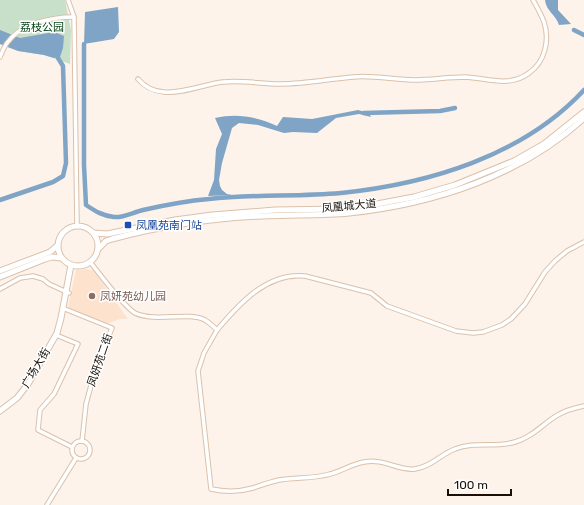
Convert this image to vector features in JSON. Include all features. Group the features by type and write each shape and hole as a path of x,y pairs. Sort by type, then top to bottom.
{"main road":[{"name":"凤凰城大道","path":"94,233 107,234 153,224 200,217 269,211 339,209 414,197 462,183 514,161 544,144 584,112"},
{"name":"凤凰城大道","path":"98,249 106,241 112,239 177,224 261,216 347,213 396,206 424,199 471,184 520,163 551,145 584,118"},
{"path":"0,276 52,257 61,258 67,263 73,265 83,266 96,256 98,240 94,233 88,228 78,226 66,230 61,235 58,246 61,258"},
{"path":"0,271 50,252 58,246"},
{"name":"广场大街","path":"62,318 73,265"},
{"name":"广场大街","path":"0,412 17,398 28,384 56,335 66,309 67,292"}],"street":[{"path":"68,0 74,18 78,226"},
{"path":"138,79 146,87 166,93 222,82 235,81 292,84 354,77 417,80 467,77 499,82 515,80 530,73 536,67 541,61 546,45 544,22 533,0"},
{"path":"0,57 8,42 23,28 43,20 64,17 74,18"},
{"path":"584,242 567,251 555,261 545,272 525,304 511,319 483,332 473,333 456,331 387,306 371,293 304,276 280,278 266,284 238,308 217,330 204,353 198,371 211,489 215,490 236,491 279,480 313,478 329,475 364,462 386,462 405,468 422,468 446,453 460,447 475,444 505,444 524,439 536,432 556,416 566,411 584,406"},
{"path":"90,262 124,303 135,312 148,317 194,318 205,320 217,330"},
{"path":"0,288 20,278 33,276 43,279 49,284 67,292"},
{"name":"凤妍苑二街","path":"66,309 112,328 96,367 86,404 82,441"},
{"path":"56,335 78,344 54,394 40,410 38,430 72,447"},
{"path":"82,441 89,446 89,454 82,459 76,458 72,453 72,447 76,443 82,441"},
{"path":"47,505 76,458"}],"shaded area":[{"name":"凤妍苑幼儿园","path":"87,269 94,271 128,319 120,319 107,324 69,309 68,306 76,270"}],"green space":[{"name":"荔枝公园","path":"0,0 65,0 71,30 70,64 44,55 18,51 0,44"}],"water":[{"path":"545,0 558,0 558,10 571,24 559,25 556,18 547,7"},
{"path":"118,7 119,32 114,39 84,44 85,12"},
{"path":"0,30 20,38 54,32 64,36 63,48 60,57 54,58 18,51 0,44"},
{"path":"358,110 369,113 371,117 359,114 336,118 317,133 284,133 258,125 239,123 232,128 222,163 219,180 222,190 227,194 232,195 208,196 214,180 216,149 222,134 215,118 239,116 255,118 277,126 283,117 312,119"}],"waterway":[{"path":"574,30 584,35"},
{"path":"84,44 84,165 86,205 96,211 114,217 125,216 159,206 226,197 324,194 374,189 440,174 472,163 533,133 560,113 584,90"},
{"path":"0,200 53,182 63,176 66,163 63,66 58,58"},
{"path":"364,113 440,111 455,108"}],"place":[{"name":"凤凰苑南门站","path":"128,225"},
{"name":"凤妍苑幼儿园","path":"92,296"}]}
